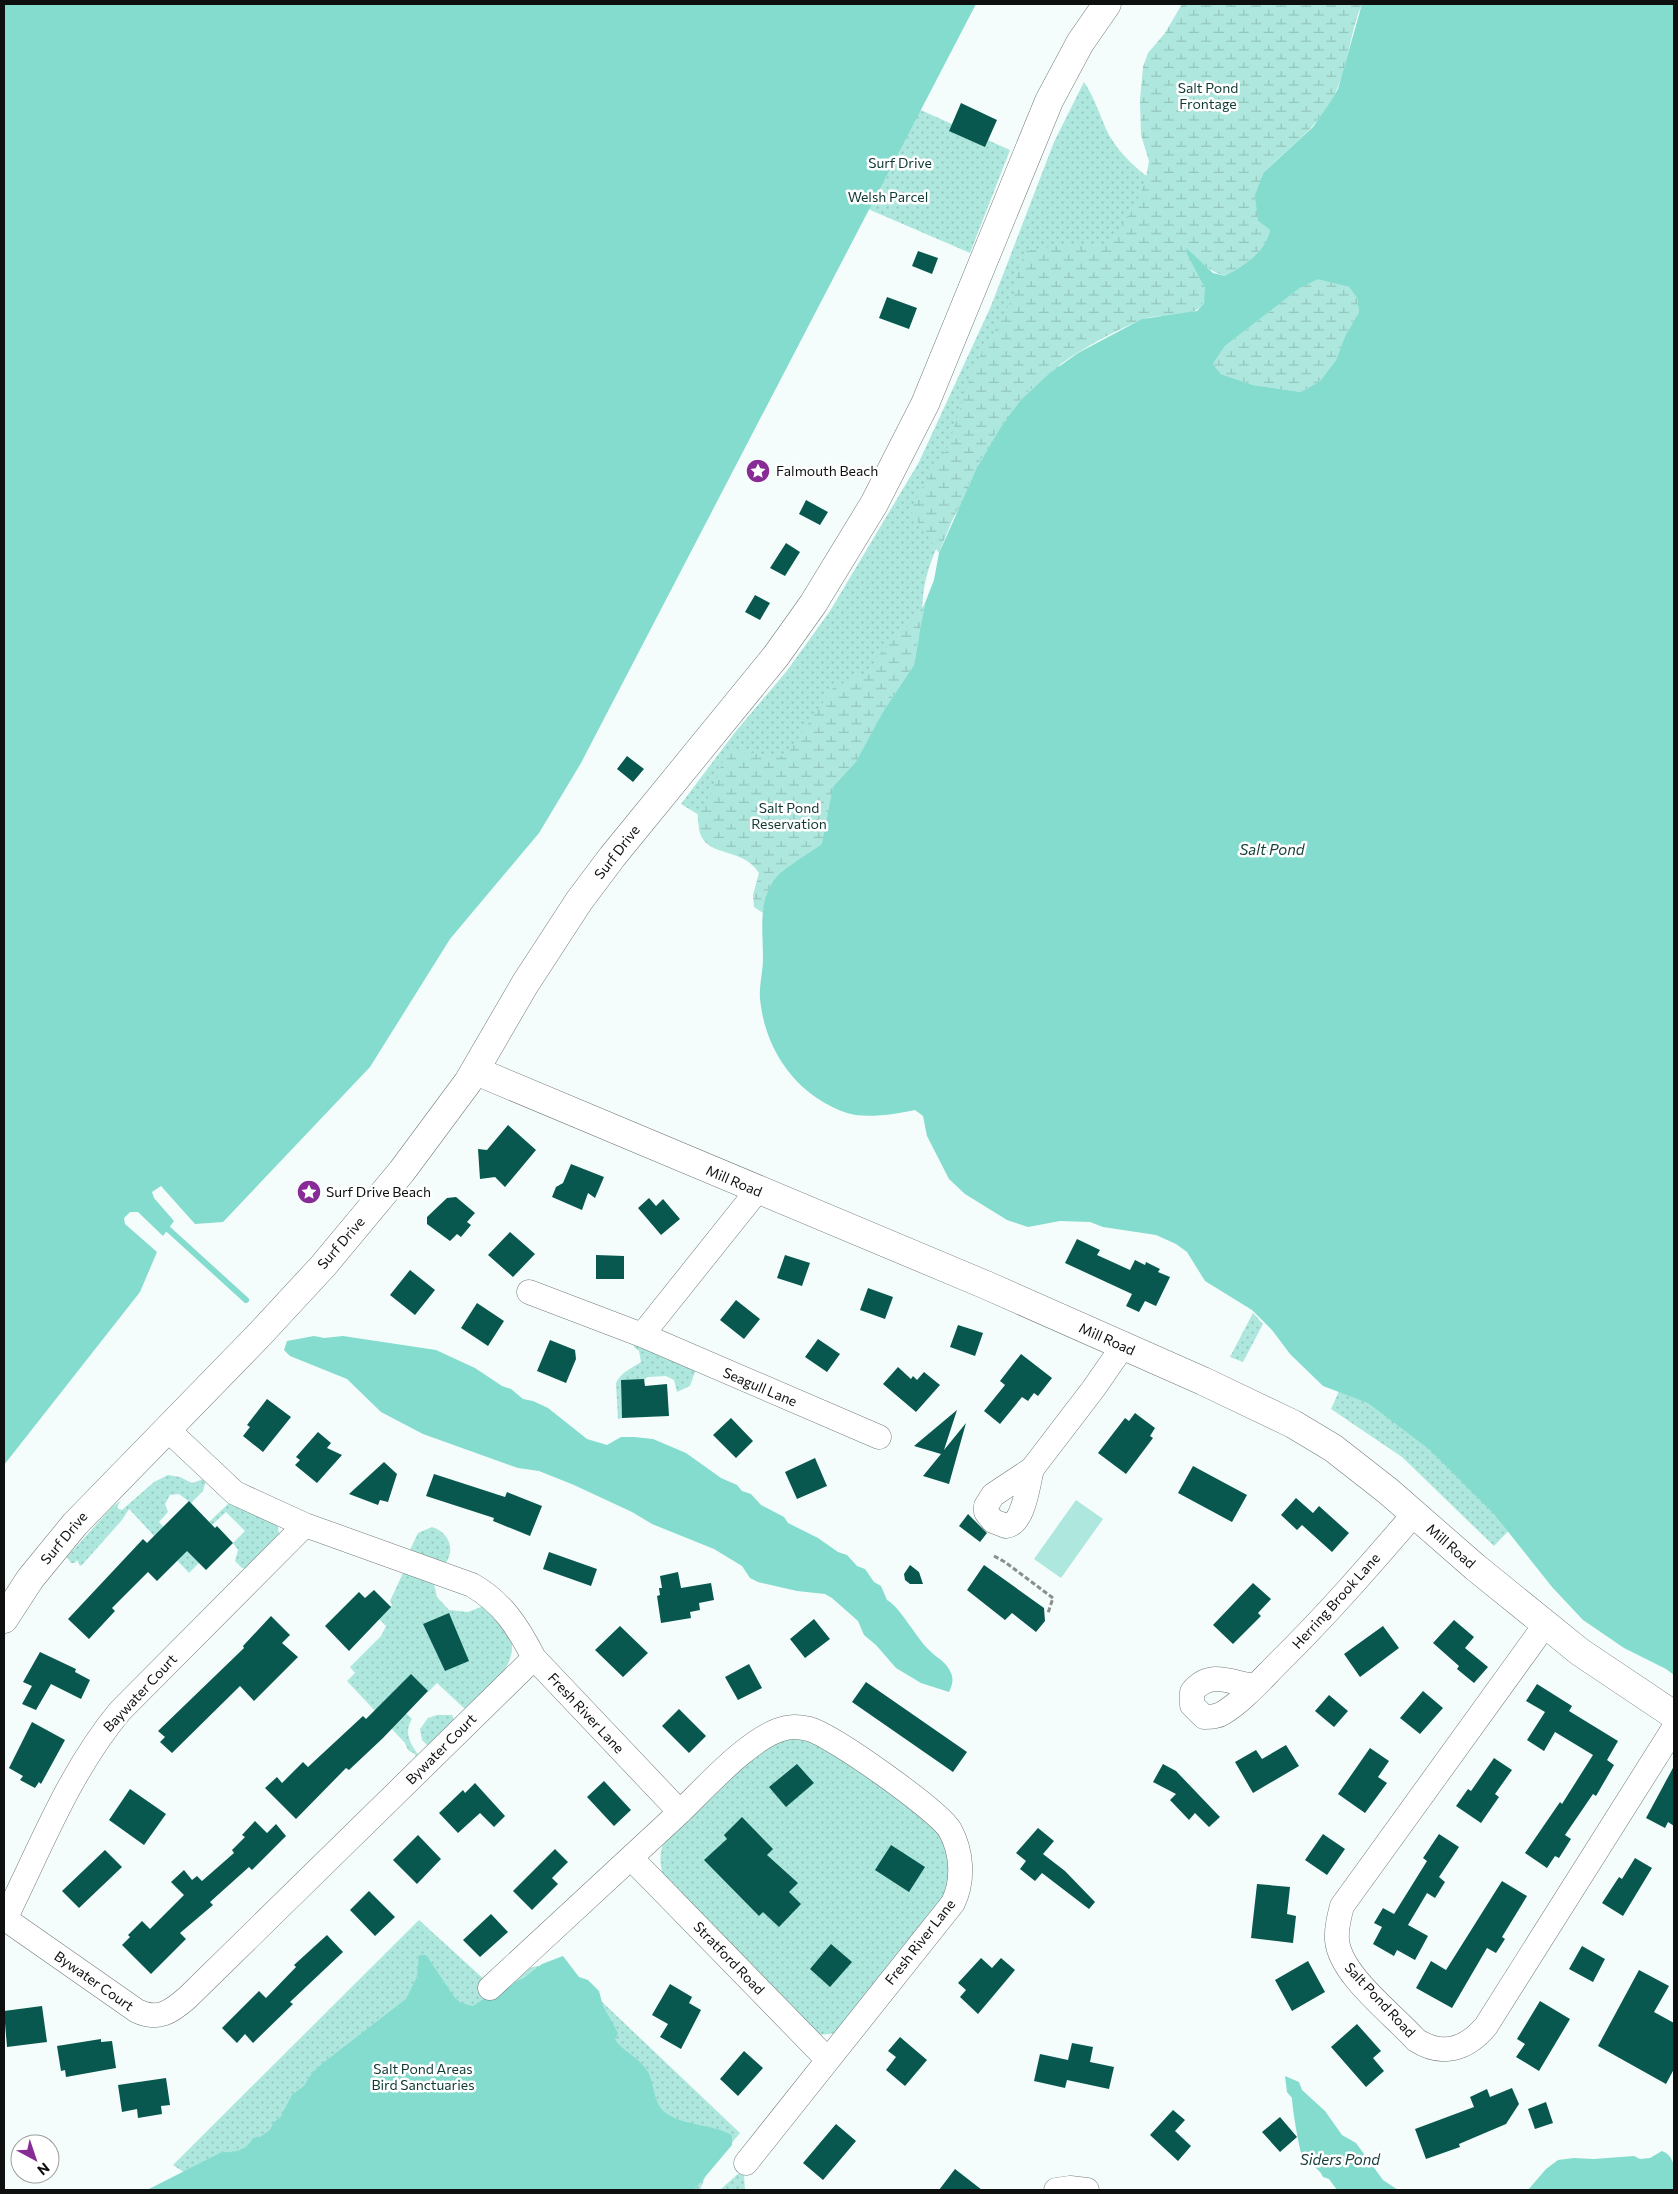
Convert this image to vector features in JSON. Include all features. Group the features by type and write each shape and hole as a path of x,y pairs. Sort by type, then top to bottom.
{"main road":[{"name":"Surf Drive","path":"4,1619 52,1550 108,1488 260,1334 333,1254 402,1171 476,1071 525,984 579,901 612,856 792,634 846,553 874,504 925,404 1049,101 1080,43 1106,4"},
{"name":"Mill Road","path":"476,1071 757,1191 986,1285 1231,1394 1298,1428 1333,1448 1414,1513 1545,1625 1600,1666 1674,1715"}],"street":[{"path":"642,1335 757,1191"},
{"name":"Seagull Lane","path":"529,1292 642,1335 879,1437"},
{"path":"1032,1469 1094,1388 1123,1346"},
{"path":"167,1429 230,1490 305,1525 472,1585 484,1592 516,1624 534,1658"},
{"name":"Herring Brook Lane","path":"1254,1686 1318,1623 1414,1513"},
{"name":"Baywater Court","path":"4,1919 83,1762 106,1728 120,1711 305,1525"},
{"name":"Salt Pond Road","path":"1545,1625 1342,1906 1338,1920 1337,1941 1344,1964 1416,2040 1427,2047 1448,2050 1467,2044 1477,2037 1486,2026 1674,1728"},
{"name":"Fresh River Lane","path":"534,1658 680,1812"},
{"name":"Bywater Court","path":"4,1919 137,2011 153,2017 166,2014 187,1998 534,1658"},
{"name":"Fresh River Lane","path":"490,1988 757,1741 773,1732 796,1726 809,1729 826,1737 857,1757 942,1819 950,1830 959,1856 958,1892 953,1903 746,2163"},
{"name":"Stratford Road","path":"631,1858 827,2059"},
{"path":"1056,2190 1070,2188 1087,2190"}],"path":[{"path":"994,1556 1053,1598 1048,1612"}],"green space":[{"name":"Salt Pond Frontage","path":"1182,4 1362,4 1341,79 1331,102 1315,124 1264,172 1258,221 1270,230 1264,245 1247,262 1225,276 1187,254 1202,279 1206,293 1202,305 1196,310 1181,315 1141,320 1108,335 1076,353 1033,387 1008,415 985,452 964,493 939,553 910,510 933,469 947,449 973,369 1015,294 1018,272 1025,251 1062,245 1109,244 1134,208 1145,183 1149,161 1141,135 1140,100 1143,67 1148,53 1165,33"},
{"name":"Salt Pond Reservation","path":"1084,82 1115,145 1148,177 1177,197 944,531 926,580 922,602 922,631 802,878 681,804 736,731 786,672 830,611 919,462 991,306 1054,142"},
{"name":"Welsh Parcel","path":"905,103 1010,150 970,253 861,206"},
{"path":"1318,278 1349,287 1357,298 1359,312 1345,336 1336,360 1320,381 1301,392 1253,385 1221,374 1213,364 1225,346 1300,288"},
{"name":"Salt Pond Reservation","path":"925,603 914,665 884,710 856,762 834,787 823,844 775,879 767,893 763,913 754,907 753,895 759,873 751,864 743,859 708,845 702,838 699,829 698,814 712,791 726,756 734,751 771,757 787,754 833,688 867,672 877,657 914,620"},
{"path":"1253,1313 1263,1324 1243,1362 1230,1357"},
{"path":"634,1343 696,1369 690,1386 677,1392 674,1380 666,1376 647,1377 644,1381 621,1380 622,1418 618,1419 616,1383 624,1373 641,1362 639,1351 634,1347"},
{"path":"1344,1380 1519,1520 1494,1546 1402,1457 1331,1409"},
{"path":"168,1475 180,1477 192,1483 204,1479 206,1481 203,1491 191,1503 179,1494 170,1495 165,1504 168,1512 159,1522 199,1563 189,1573 129,1509 122,1520 82,1565 80,1566 77,1560 75,1563 71,1563 67,1557 113,1506 120,1501 117,1508 122,1510 154,1482"},
{"path":"1076,1500 1103,1519 1061,1578 1034,1559"},
{"path":"229,1503 277,1525 280,1537 248,1569 242,1568 235,1561 238,1550 233,1543 245,1531 226,1512 212,1525 209,1522"},
{"path":"432,1527 443,1533 449,1542 450,1553 445,1564 410,1550 418,1533"},
{"path":"404,1571 433,1580 437,1597 449,1610 468,1612 486,1605 509,1632 512,1644 507,1666 492,1686 466,1710 437,1683 428,1692 411,1675 406,1713 412,1719 409,1724 408,1734 411,1743 420,1757 416,1760 415,1754 408,1750 405,1743 347,1681 355,1673 350,1667 381,1636 386,1626 379,1619 392,1605 390,1601"},
{"path":"437,1715 452,1715 455,1722 430,1748 422,1740 420,1729 428,1718"},
{"path":"786,1738 815,1742 920,1809 948,1842 951,1892 837,2033 819,2035 663,1877 662,1872 661,1854 664,1841 749,1758"},
{"name":"Salt Pond Areas Bird Sanctuaries","path":"419,1920 487,1982 528,1968 560,1962 740,2133 707,2172 700,2190 211,2190 173,2165"},
{"path":"740,2172 744,2175 745,2190 720,2190"}],"water":[{"path":"4,4 976,4 581,763 539,833 450,939 370,1067 223,1222 195,1224 161,1186 152,1192 154,1198 174,1221 163,1236 138,1212 130,1212 124,1218 125,1224 157,1252 140,1292 4,1465"},
{"name":"Salt Pond","path":"1362,4 1674,4 1674,1675 1624,1648 1583,1620 1552,1587 1494,1514 1429,1449 1368,1403 1323,1386 1290,1354 1272,1330 1252,1310 1205,1281 1187,1252 1176,1244 1156,1235 1103,1227 1090,1222 1060,1221 1028,1227 1007,1220 965,1194 949,1179 927,1136 923,1116 915,1110 881,1115 855,1115 829,1105 813,1095 787,1069 769,1036 763,1018 760,999 763,963 762,918 763,907 769,889 774,880 783,871 822,844 833,787 856,762 884,710 914,665 925,603 934,580 939,553 977,468 1001,427 1021,400 1050,373 1078,353 1142,319 1197,311 1204,303 1205,288 1187,254 1186,248 1213,273 1225,276 1259,252 1270,230 1258,221 1255,195 1264,172 1313,127 1338,89","holes":["1318,279 1349,287 1357,298 1359,312 1345,336 1336,360 1320,381 1301,392 1253,385 1221,374 1213,364 1225,346 1300,288"]},
{"path":"314,1336 324,1338 343,1336 436,1350 475,1368 502,1386 511,1389 523,1399 533,1401 548,1408 587,1439 607,1445 621,1437 653,1439 686,1453 721,1478 737,1485 742,1491 751,1494 761,1505 784,1517 788,1523 818,1538 838,1552 847,1555 857,1566 865,1569 874,1582 881,1586 887,1600 897,1609 925,1646 947,1666 952,1678 949,1692 921,1683 896,1668 876,1645 864,1635 858,1621 825,1594 797,1591 758,1582 750,1578 742,1566 714,1549 652,1524 632,1512 574,1485 539,1471 518,1468 423,1434 381,1412 347,1379 290,1356 284,1350 287,1341"},
{"name":"Salt Pond Areas Bird Sanctuaries","path":"419,1955 426,1955 455,1998 461,2003 473,2006 499,1989 524,1978 542,1964 563,1956 579,1977 588,1980 599,1991 603,2006 618,2033 615,2040 645,2067 662,2110 682,2121 726,2132 732,2136 732,2145 694,2190 147,2190 222,2152 240,2150 253,2138 260,2137 270,2130 274,2122 280,2118 292,2095 304,2086 312,2073 406,1999 417,1977"},
{"name":"Siders Pond","path":"1285,2076 1299,2082 1302,2090 1325,2111 1342,2135 1356,2143 1383,2180 1398,2190 1337,2190 1329,2179 1323,2177 1307,2161 1302,2155 1292,2098 1287,2092"},
{"path":"1662,2151 1673,2162 1674,2190 1528,2190 1546,2169 1558,2160 1634,2156 1640,2159 1650,2158"}],"building":[{"path":"961,103 997,120 985,147 949,131"},
{"path":"918,251 938,258 932,274 912,266"},
{"path":"887,297 917,308 909,329 879,318"},
{"path":"806,500 828,512 820,525 799,514"},
{"path":"786,543 800,552 785,576 770,568"},
{"path":"755,595 770,603 760,620 745,612"},
{"path":"627,756 644,769 633,782 617,769"},
{"path":"508,1125 536,1150 505,1187 495,1177 480,1179 478,1149 487,1150"},
{"path":"571,1164 604,1177 595,1198 588,1193 582,1210 552,1197 556,1187 563,1183"},
{"path":"456,1197 475,1213 467,1222 471,1225 461,1237 457,1234 450,1241 427,1224 427,1217 447,1198"},
{"path":"649,1198 656,1206 663,1199 680,1219 661,1235 638,1208"},
{"path":"510,1232 535,1254 513,1277 488,1255"},
{"path":"1077,1239 1100,1250 1097,1255 1130,1270 1135,1260 1145,1265 1146,1262 1160,1269 1158,1272 1170,1277 1156,1306 1145,1301 1139,1312 1126,1306 1132,1294 1065,1263"},
{"path":"596,1255 624,1256 624,1279 596,1279"},
{"path":"785,1255 810,1263 802,1286 777,1278"},
{"path":"410,1270 435,1290 415,1315 390,1295"},
{"path":"868,1288 893,1297 885,1319 860,1310"},
{"path":"736,1300 760,1319 744,1339 720,1320"},
{"path":"477,1303 504,1321 488,1346 461,1328"},
{"path":"958,1325 983,1333 975,1356 950,1347"},
{"path":"818,1339 840,1354 827,1372 805,1357"},
{"path":"550,1340 575,1350 576,1359 566,1383 537,1371"},
{"path":"1021,1354 1052,1378 1038,1396 1034,1393 1028,1401 1022,1397 1000,1424 984,1411 1005,1385 1000,1381"},
{"path":"898,1367 911,1379 913,1376 917,1380 924,1372 940,1385 916,1412 883,1384"},
{"path":"644,1379 645,1386 667,1384 669,1416 622,1418 621,1380"},
{"path":"267,1399 291,1417 263,1452 243,1436 250,1427 247,1425"},
{"path":"957,1410 944,1450 966,1423 949,1484 923,1476 941,1454 914,1446"},
{"path":"1135,1413 1155,1428 1150,1436 1153,1438 1126,1474 1098,1453 1125,1418 1129,1421"},
{"path":"731,1418 753,1441 736,1458 713,1435"},
{"path":"318,1432 331,1443 327,1448 342,1455 317,1483 295,1465 300,1460 296,1457"},
{"path":"815,1458 827,1486 797,1499 785,1472"},
{"path":"384,1462 397,1474 388,1502 380,1500 378,1505 349,1494"},
{"path":"1193,1466 1247,1495 1232,1522 1178,1493"},
{"path":"434,1474 505,1497 507,1492 542,1506 530,1536 493,1521 494,1518 426,1496"},
{"path":"1296,1498 1313,1513 1319,1506 1349,1533 1332,1552 1302,1525 1297,1530 1281,1515"},
{"path":"189,1501 215,1528 217,1526 233,1543 206,1570 187,1551 157,1581 148,1572 112,1608 115,1611 89,1639 68,1619 143,1539 147,1543"},
{"path":"968,1514 987,1533 980,1542 959,1526"},
{"path":"549,1552 597,1569 591,1586 543,1569"},
{"path":"910,1565 919,1572 923,1584 910,1584 905,1580 904,1574"},
{"path":"984,1565 1044,1608 1045,1621 1036,1632 1012,1613 1005,1620 967,1590"},
{"path":"678,1572 681,1588 711,1583 714,1600 699,1603 700,1610 690,1612 691,1618 661,1623 657,1596 660,1595 659,1588 662,1588 660,1576"},
{"path":"1253,1583 1271,1599 1258,1613 1261,1616 1233,1644 1213,1625"},
{"path":"374,1590 391,1607 349,1651 325,1626 359,1592 365,1598"},
{"path":"449,1613 469,1661 445,1671 423,1624"},
{"path":"271,1616 290,1635 282,1643 298,1657 254,1701 240,1686 172,1753 160,1742 165,1737 158,1731 244,1648 243,1646"},
{"path":"814,1619 830,1639 805,1658 790,1639"},
{"path":"1454,1620 1474,1637 1465,1648 1488,1667 1474,1683 1457,1669 1459,1666 1433,1643"},
{"path":"620,1626 648,1653 623,1677 595,1650"},
{"path":"1383,1626 1399,1648 1360,1677 1344,1654"},
{"path":"40,1652 76,1669 75,1672 90,1680 81,1699 51,1684 36,1710 22,1704 32,1686 23,1682"},
{"path":"749,1664 762,1688 738,1700 725,1677"},
{"path":"411,1674 428,1691 383,1738 349,1770 346,1768 296,1819 265,1788 277,1777 282,1783 303,1762 308,1767 363,1716 366,1719"},
{"path":"866,1682 967,1752 953,1772 852,1702"},
{"path":"1537,1684 1572,1706 1569,1711 1618,1741 1607,1760 1614,1765 1596,1796 1593,1794 1565,1835 1571,1839 1559,1858 1555,1856 1547,1868 1525,1853 1560,1802 1562,1804 1593,1755 1555,1732 1544,1751 1527,1740 1545,1712 1526,1701"},
{"path":"1423,1691 1443,1708 1420,1734 1400,1718"},
{"path":"1329,1695 1348,1711 1334,1727 1315,1711"},
{"path":"679,1709 706,1736 689,1753 662,1726"},
{"path":"32,1722 65,1740 41,1784 39,1782 35,1788 20,1780 23,1776 9,1768"},
{"path":"1286,1745 1299,1766 1253,1793 1235,1762 1256,1750 1262,1759"},
{"path":"1370,1748 1389,1761 1378,1777 1387,1783 1365,1813 1338,1794"},
{"path":"1494,1758 1512,1770 1495,1794 1499,1797 1481,1823 1456,1806 1468,1789 1471,1791"},
{"path":"797,1764 814,1783 786,1807 769,1787"},
{"path":"1163,1764 1176,1771 1220,1817 1209,1827 1195,1813 1189,1820 1170,1800 1176,1794 1153,1782"},
{"path":"1674,1766 1674,1826 1668,1822 1665,1828 1646,1818"},
{"path":"604,1781 631,1810 614,1826 587,1797"},
{"path":"475,1783 505,1816 494,1827 480,1813 458,1833 439,1813 463,1790 465,1793"},
{"path":"130,1789 166,1814 144,1845 109,1820"},
{"path":"742,1817 773,1849 767,1855 798,1883 789,1892 801,1904 779,1927 763,1912 759,1916 704,1860 727,1839 724,1835"},
{"path":"255,1821 267,1833 276,1824 286,1836 252,1870 249,1867 210,1902 213,1905 180,1933 186,1939 151,1974 122,1945 130,1937 128,1935 142,1921 150,1929 184,1895 171,1882 184,1870 192,1880 197,1876 202,1881 234,1853 232,1850 245,1837 242,1835"},
{"path":"1038,1828 1054,1841 1043,1854 1065,1871 1095,1902 1089,1909 1042,1873 1035,1881 1020,1869 1026,1861 1016,1853"},
{"path":"1323,1834 1345,1849 1327,1875 1305,1860"},
{"path":"1439,1834 1459,1847 1439,1877 1445,1882 1435,1898 1427,1893 1408,1925 1428,1936 1415,1960 1397,1950 1394,1956 1373,1944 1382,1927 1374,1923 1383,1908 1394,1914 1427,1861 1423,1858"},
{"path":"418,1835 441,1859 417,1884 393,1860"},
{"path":"891,1845 925,1867 909,1892 875,1870"},
{"path":"555,1849 568,1862 552,1878 558,1884 532,1910 513,1891"},
{"path":"105,1850 122,1867 79,1908 62,1891"},
{"path":"1635,1858 1652,1868 1623,1916 1602,1903 1619,1877 1622,1879"},
{"path":"1502,1881 1527,1896 1502,1937 1505,1939 1496,1953 1487,1948 1452,2008 1416,1988 1431,1961 1446,1970"},
{"path":"1257,1884 1290,1887 1287,1914 1296,1916 1293,1943 1251,1938"},
{"path":"369,1891 395,1917 375,1936 350,1910"},
{"path":"491,1914 508,1932 480,1957 463,1940"},
{"path":"327,1935 343,1952 290,2002 293,2004 253,2043 245,2034 237,2043 222,2028 259,1991 266,1998 296,1967 294,1965"},
{"path":"831,1944 852,1962 830,1987 810,1969"},
{"path":"1582,1946 1605,1959 1593,1982 1569,1969"},
{"path":"981,1958 992,1968 1001,1958 1015,1970 978,2014 960,1997 966,1990 958,1983"},
{"path":"1308,1961 1325,1992 1292,2011 1275,1980"},
{"path":"1639,1970 1669,1986 1654,2012 1674,2023 1674,2069 1666,2084 1598,2046"},
{"path":"670,1984 692,1997 689,2003 701,2010 681,2049 660,2037 668,2024 652,2015"},
{"path":"1540,2001 1570,2019 1539,2071 1516,2057 1525,2044 1517,2039"},
{"path":"42,2006 47,2042 7,2047 4,2011"},
{"path":"1357,2024 1381,2051 1373,2058 1384,2071 1366,2087 1331,2047"},
{"path":"900,2037 927,2060 905,2086 886,2070 896,2057 888,2051"},
{"path":"101,2039 101,2042 112,2041 116,2068 66,2077 65,2070 61,2071 57,2046"},
{"path":"1072,2043 1093,2047 1090,2062 1114,2067 1109,2089 1067,2080 1065,2088 1034,2081 1040,2054 1068,2060"},
{"path":"744,2051 763,2068 738,2096 720,2079"},
{"path":"166,2078 170,2105 161,2106 162,2114 138,2118 137,2109 122,2112 118,2085"},
{"path":"1512,2088 1519,2104 1506,2124 1459,2144 1460,2147 1426,2159 1415,2129 1474,2107 1470,2097 1487,2089 1490,2097"},
{"path":"1546,2102 1553,2123 1535,2129 1528,2109"},
{"path":"1173,2110 1185,2120 1175,2131 1191,2146 1178,2161 1150,2135"},
{"path":"1280,2117 1297,2137 1280,2152 1262,2132"},
{"path":"836,2124 856,2141 823,2180 803,2163"},
{"path":"955,2169 982,2190 939,2190"}],"waterway":[{"path":"168,1229 246,1300"}],"place":[{"name":"Falmouth Beach","path":"758,471"},
{"name":"Surf Drive Beach","path":"309,1192"}]}
